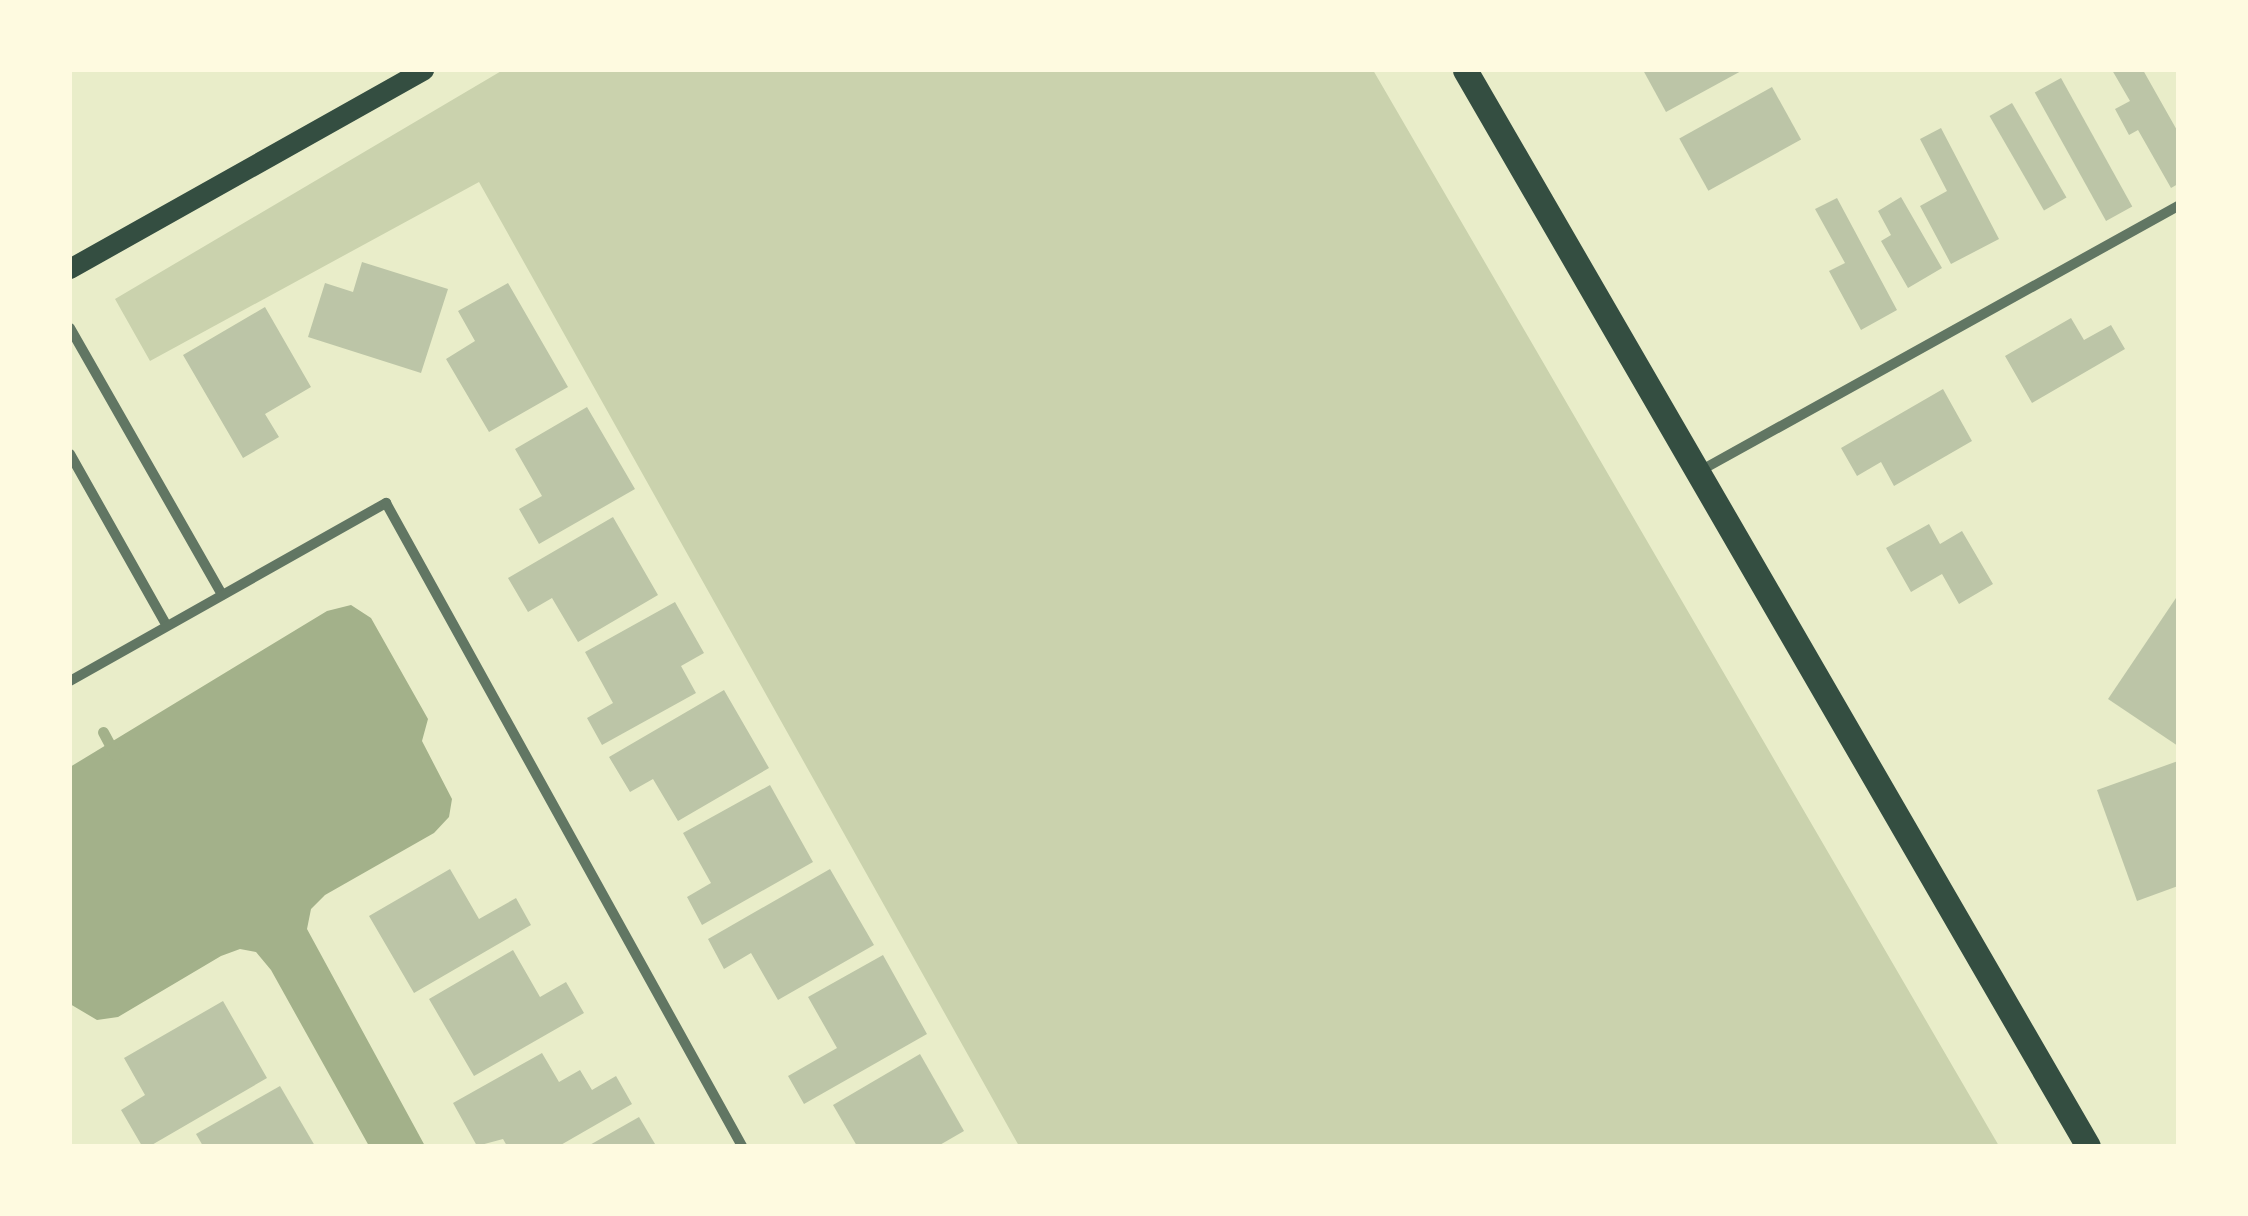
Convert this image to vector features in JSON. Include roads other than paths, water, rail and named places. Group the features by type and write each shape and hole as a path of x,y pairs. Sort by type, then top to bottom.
{"main road":[{"path":"70,269 424,70"},
{"path":"1465,70 2088,1146"}],"street":[{"path":"1698,472 2178,206"},
{"path":"70,328 222,595"},
{"path":"70,454 167,626"},
{"path":"70,681 386,503 742,1146"}],"waterway":[{"path":"103,732 115,755"}]}
